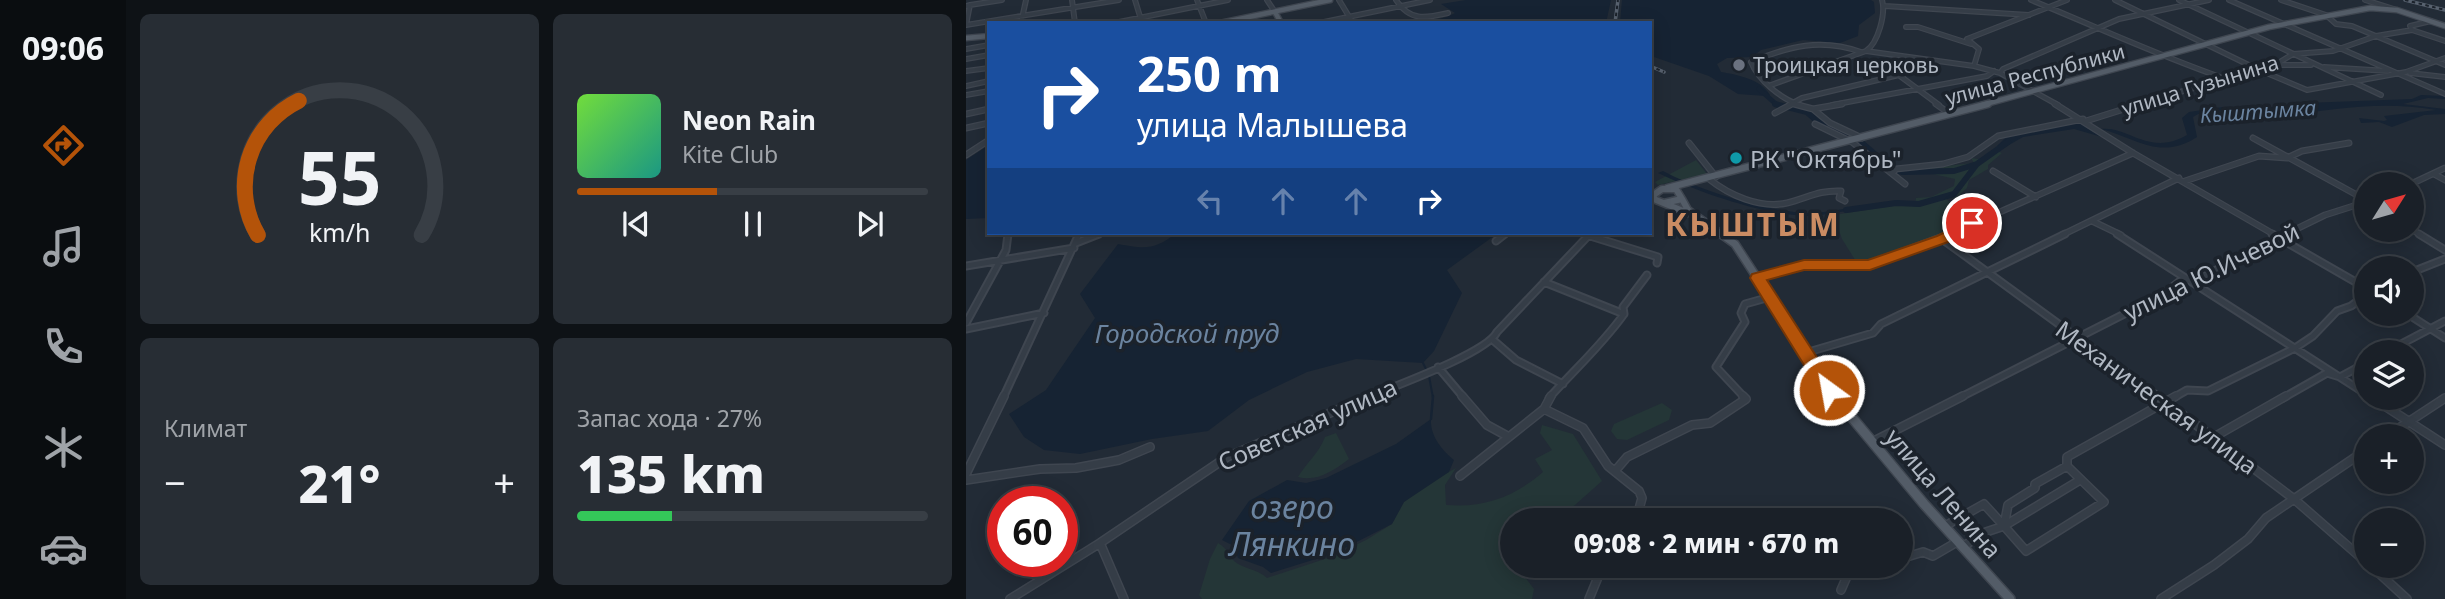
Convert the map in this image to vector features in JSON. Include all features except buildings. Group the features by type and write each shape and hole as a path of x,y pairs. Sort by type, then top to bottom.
{"main road":[{"path":"1230,21 1330,0"},
{"name":"улица Республики","path":"1652,191 1713,178 2245,32 2326,15 2364,8 2397,10 2445,26"},
{"path":"1275,12 1280,21"},
{"path":"966,38 987,36"},
{"path":"1682,198 1685,185"},
{"path":"1664,189 1676,189 1695,216 1653,200 1652,196 1664,189"},
{"path":"1664,203 1682,198"},
{"name":"улица Ленина","path":"1695,216 1735,244 1829,390 1959,545 2010,599"}],"street":[{"path":"987,22 966,25 968,5 1002,0"},
{"path":"1021,21 1026,0"},
{"path":"1072,0 1074,21"},
{"path":"994,21 1119,0"},
{"path":"1135,0 1141,21"},
{"path":"1197,0 1205,21"},
{"path":"1123,21 1228,0"},
{"path":"1267,0 1275,12"},
{"path":"1339,0 1352,21"},
{"path":"1396,0 1410,18 1418,20 1448,13"},
{"path":"1329,21 1430,0"},
{"path":"1871,48 1875,32 1882,21 1885,6 1882,0"},
{"path":"1940,0 1942,7"},
{"path":"2031,0 2098,27 2158,56 2227,79"},
{"path":"1974,66 1979,49 1968,38 2067,0"},
{"path":"2115,0 2257,69 2307,90 2398,72"},
{"path":"2179,0 2381,96"},
{"path":"2000,73 2003,69 2098,27 2208,0"},
{"path":"2228,0 2275,19 2281,25 2445,93"},
{"path":"2281,0 2326,15 2336,24 2352,26 2445,65"},
{"path":"2365,0 2397,10"},
{"path":"1885,6 1942,7 2029,15"},
{"name":"улица Гузынина","path":"1895,171 1943,164 1968,157 1998,136 2084,120 2275,65 2293,54 2339,49 2376,36 2412,30 2410,26 2431,21"},
{"path":"1906,27 1918,27 1977,46"},
{"path":"2412,30 2445,41"},
{"path":"1994,71 1987,76 1813,109 1786,105 1771,85 1756,74 1751,62 1764,54 1808,42 1974,66 1994,71 2000,73 2034,90 2133,153 2354,281"},
{"path":"966,49 987,45"},
{"path":"1771,85 1871,48"},
{"path":"1871,48 1875,52"},
{"path":"966,59 987,55"},
{"path":"2406,72 2445,58"},
{"path":"2275,65 2297,63 2445,77"},
{"path":"966,71 987,68"},
{"path":"1892,70 1950,114"},
{"path":"1775,113 1786,105 1815,94 1899,75"},
{"path":"966,86 987,81"},
{"path":"966,95 987,90"},
{"path":"966,114 987,109"},
{"path":"1813,109 1857,139 1895,171 1905,184"},
{"path":"966,128 987,123"},
{"path":"1815,124 1857,139"},
{"path":"2253,138 2354,194"},
{"path":"966,155 987,141"},
{"path":"1689,143 1725,192 1768,205 1787,203 1822,190 1841,191 1839,198 1845,201"},
{"path":"1805,353 1873,333 1881,324 2182,179 2259,156 2287,158 2302,151 2349,143"},
{"path":"1758,278 1804,265 1870,265 1942,239 2133,153"},
{"path":"2424,178 2445,168"},
{"path":"1993,171 2036,197"},
{"path":"2434,174 2445,180"},
{"name":"улица Ю.Ичевой","path":"1872,442 2077,337 2152,302 2180,281 2202,277 2276,237 2354,205"},
{"path":"2092,221 2124,237 2191,279 2354,386"},
{"path":"966,323 1006,250 1008,235"},
{"path":"966,474 1078,235"},
{"path":"966,266 1075,246 1097,235"},
{"path":"1496,241 1504,235"},
{"name":"Советская улица","path":"1010,599 1100,543 1227,457 1438,367 1493,340 1497,332 1586,235"},
{"path":"1590,235 1658,257 1657,263"},
{"path":"2424,237 2445,250"},
{"name":"Механическая улица","path":"1942,239 2214,437 2294,499 2354,552"},
{"path":"2424,267 2445,259"},
{"path":"1460,476 1544,409 1546,401 1595,347 1605,341 1624,314 1623,307 1647,275"},
{"path":"1544,282 1624,314"},
{"path":"1615,471 1628,457 1692,425 1710,423 1746,399 1716,367 1745,323 1741,313 1745,304 1770,298"},
{"path":"1944,527 1983,504 2026,551 2104,502 2067,466 2067,457 2187,390 2208,391 2295,348 2313,336 2337,311 2354,304"},
{"path":"966,329 1044,313"},
{"path":"2408,340 2445,321"},
{"path":"2424,324 2445,338"},
{"path":"1493,340 1528,367 1563,384"},
{"path":"1438,367 1487,425 1509,437"},
{"path":"2214,437 2327,373 2340,377 2354,369"},
{"path":"2404,424 2445,398"},
{"path":"1544,409 1583,428 1603,460 1633,484 1642,498 1639,508"},
{"path":"2391,410 2445,445"},
{"path":"966,480 1076,468 1119,460 1150,447"},
{"path":"2161,599 2235,550 2266,518 2354,458"},
{"path":"2004,526 2008,505 2035,488 2035,484 2067,466"},
{"path":"1913,555 1923,552 1933,555 2004,526 2080,480"},
{"path":"1100,543 1124,599"},
{"path":"1589,599 1598,578"},
{"path":"1841,590 1846,578"},
{"name":"Механическая улица","path":"2384,578 2407,599"}],"shaded area":[{"path":"1997,151 2002,153 1988,165 1988,169 1969,180 1967,188 1957,197 1946,199 1974,219 1886,258 1857,263 1842,239 1834,215 1899,205 1915,206 1916,198 1931,197 1954,186 1955,179 1933,174 1905,173 1905,170 1974,163 1971,158 1985,160"},
{"path":"1696,160 1707,174 1658,185 1655,182"},
{"path":"1662,403 1672,410 1669,420 1627,440 1617,439 1611,431 1614,424"},
{"path":"1542,425 1573,434 1602,481 1572,508 1500,508 1500,578 1526,578 1534,589 1532,599 1202,599 1199,595 1218,543 1238,564 1267,578 1331,557 1366,540 1392,524 1404,502 1430,482 1456,468 1445,485 1446,505 1474,505 1510,494 1543,472 1535,459 1552,450 1540,433"},
{"path":"1336,433 1349,459 1318,477 1298,477 1325,437"}],"water":[{"path":"1466,0 1611,0 1606,21 1426,21 1455,13 1441,4"},
{"path":"1622,0 1871,0 1874,2 1875,13 1859,25 1858,36 1840,43 1803,40 1761,50 1752,57 1727,58 1717,64 1721,72 1761,85 1770,95 1766,96 1738,94 1709,76 1652,56 1652,21 1620,21"},
{"path":"2421,95 2444,96 2445,99 2428,98 2403,104 2445,109 2445,114 2424,115 2392,127 2379,122 2361,123 2359,118 2384,121 2387,120 2384,116 2436,110 2369,106 2263,118 2259,122 2239,112 2211,111 2193,117 2197,137 2171,147 2148,145 2101,129 2111,129 2161,143 2187,135 2182,118 2189,112 2223,107 2249,110 2305,103 2412,99"},
{"path":"2079,123 2109,139 2074,129 2023,137 2002,149 1997,146 2007,136"},
{"path":"987,146 987,218 966,219 966,160"},
{"path":"1663,171 1714,192 1774,209 1808,213 1857,209 1809,216 1773,212 1692,188 1658,173"},
{"name":"Городской пруд","path":"1173,235 1495,235 1447,270 1462,293 1434,351 1423,363 1356,359 1307,372 1249,400 1208,431 1080,454 1044,450 1024,437 1009,414 1046,390 1095,318 1080,294 1118,244 1149,247 1162,243"},
{"name":"озеро Лянкино","path":"1431,419 1432,431 1438,442 1454,460 1449,472 1404,502 1392,524 1335,553 1271,573 1263,567 1238,558 1234,546 1222,540 1249,501 1287,480 1306,483 1326,478 1396,444"}],"waterway":[{"name":"Кыштымка","path":"1759,89 1776,104"},
{"name":"Кыштымка","path":"1776,104 1807,112 1818,122 1855,137 1892,169 1902,172 1954,171 1977,164"},
{"name":"Кыштымка","path":"1977,164 2008,142"},
{"path":"1846,210 1896,203 1919,204 1954,194 1977,164"},
{"path":"1423,363 1427,371"},
{"path":"1429,376 1433,397"},
{"path":"1431,419 1433,397"}],"railway":[{"path":"1615,21 1618,0"},
{"path":"2405,0 2445,10"},
{"path":"1652,67 1664,72"}],"place":[{"name":"Троицкая церковь","path":"1739,65"},
{"name":"РК \"Октябрь\"","path":"1736,158"}],"district":[{"name":"КЫШТЫМ","path":"1753,223"}],"route":[{"path":"1829,390 1758,278 1804,265 1870,265 1942,239 1972,223"}]}
